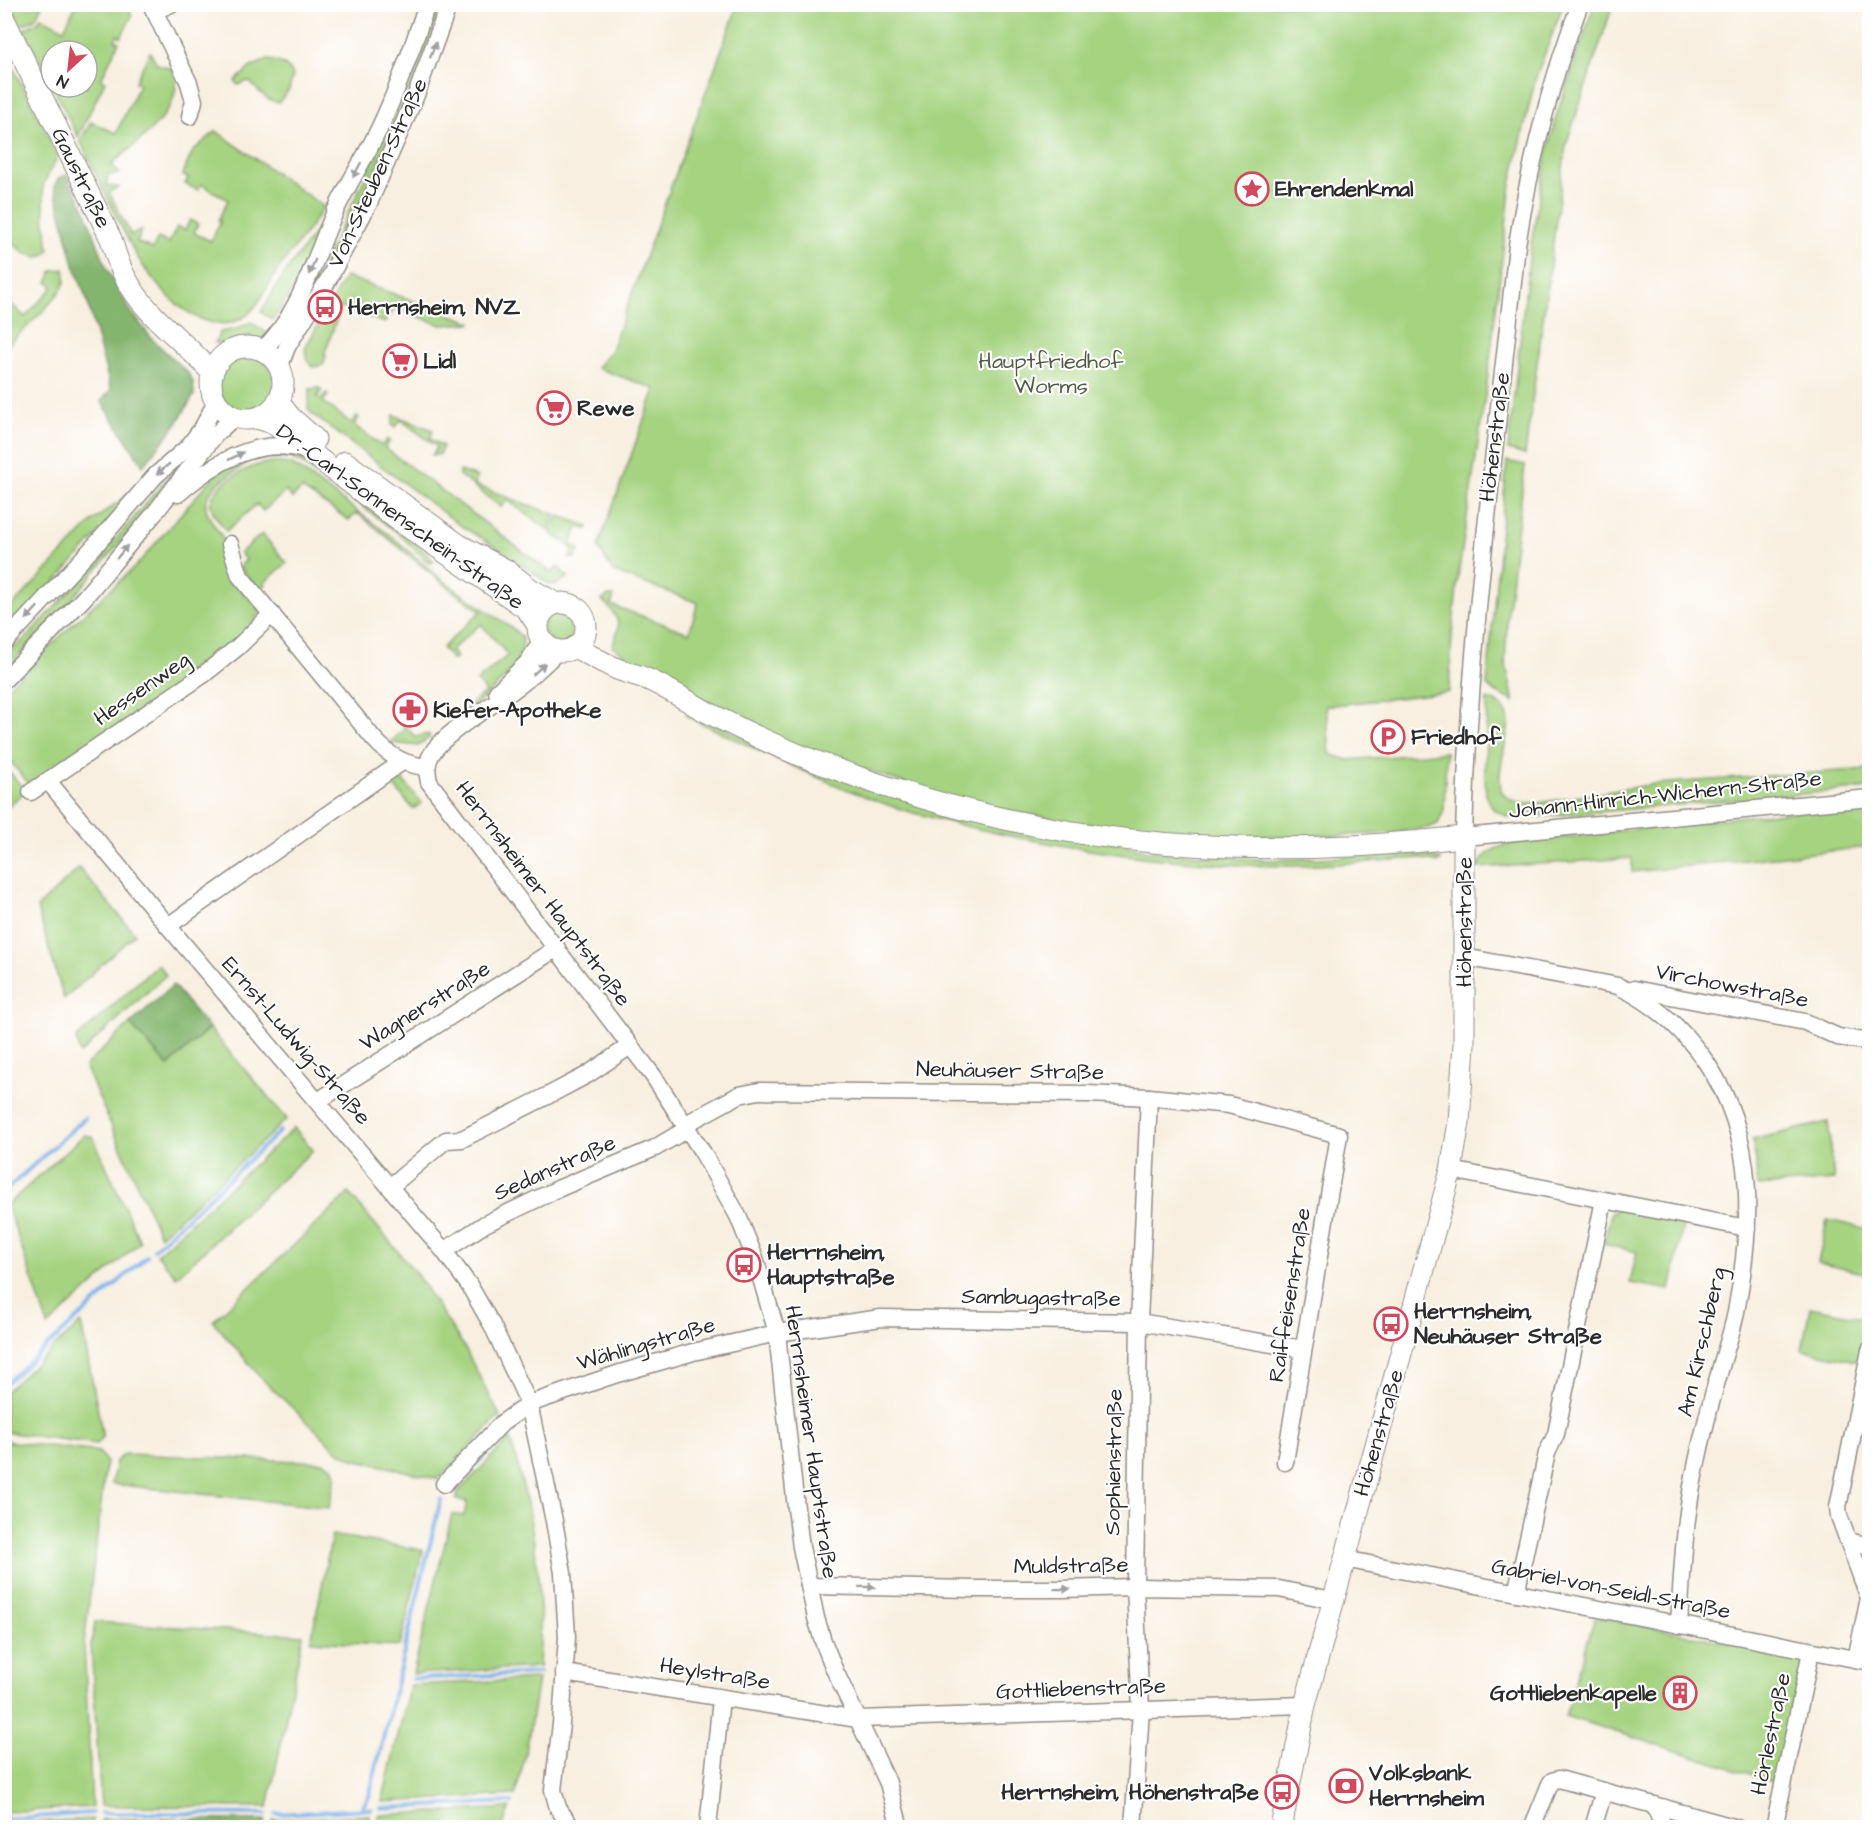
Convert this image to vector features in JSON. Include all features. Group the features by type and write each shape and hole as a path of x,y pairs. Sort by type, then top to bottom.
{"main road":[{"name":"Gaustraße","path":"4,19 111,239 143,285 165,308 205,345 227,354"},
{"name":"Gaustraße","path":"111,239 117,260 132,289 155,316 212,373"},
{"path":"278,401 270,411 257,418 234,417 222,410 211,388 212,373 219,360 227,354 246,347 261,351 273,359 279,368"},
{"name":"Von-Steuben-Straße","path":"278,401 283,383 279,368"},
{"name":"Dr.-Carl-Sonnenschein-Straße","path":"278,401 295,422 320,443 444,534 471,552 507,570 532,590 555,603 566,602 575,606 582,613 586,622 560,639"},
{"name":"Dr.-Carl-Sonnenschein-Straße","path":"257,418 273,423 308,452 452,558 526,609 560,639 619,670 648,679 738,728 802,756 929,801 1028,825 1087,836 1148,843 1244,849 1346,847 1464,837"},
{"path":"555,603 540,615 560,639"},
{"name":"Höhenstraße","path":"1281,1827 1305,1705 1332,1600 1451,1170 1459,1122 1463,1076 1464,837"}],"street":[{"path":"171,4 153,8 190,86 194,101 190,116"},
{"name":"Von-Steuben-Straße","path":"261,351 278,331 306,283 335,213 380,127 402,75 427,4"},
{"name":"Von-Steuben-Straße","path":"279,368 287,347 324,288 369,203 416,95 449,4"},
{"name":"Höhenstraße","path":"1464,837 1480,577 1517,245 1541,124 1558,63 1580,4"},
{"path":"4,643 99,541 155,476 188,447 203,427 216,402"},
{"path":"4,680 84,598 154,514 215,435 234,417"},
{"path":"154,514 192,482 241,453 258,447 277,445 308,452"},
{"path":"230,543 240,576 374,739 388,753 402,762 427,767 432,753 439,745 483,709 502,686 527,663 560,639"},
{"name":"Hessenweg","path":"31,792 203,675 238,647 272,614"},
{"path":"168,926 402,762"},
{"name":"Herrnsheimer Hauptstraße","path":"427,767 429,782 630,1046 721,1182 738,1216 755,1258 777,1333 796,1508 809,1586 823,1641 888,1783 900,1827"},
{"name":"Ernst-Ludwig-Straße","path":"48,781 168,926 391,1186 469,1284 492,1325 529,1404 563,1573 567,1637 561,1724 553,1790 558,1808 572,1827"},
{"name":"Johann-Hinrich-Wichern-Straße","path":"1464,837 1869,798"},
{"name":"Wagnerstraße","path":"318,1101 557,948"},
{"name":"Am Kirschberg","path":"1464,957 1618,986 1649,1003 1695,1045 1725,1092 1736,1121 1745,1158 1748,1228 1736,1314 1716,1382 1694,1476 1684,1547 1679,1625"},
{"name":"Virchowstraße","path":"1618,986 1805,1022 1838,1037 1869,1042"},
{"path":"391,1186 446,1140 462,1139 587,1075 630,1046"},
{"name":"Neuhäuser Straße","path":"686,1127 739,1095 759,1091 1088,1094 1149,1097 1230,1106 1339,1135"},
{"name":"Sophienstraße","path":"1133,1827 1141,1710 1135,1587 1139,1322 1149,1097"},
{"name":"Sedanstraße","path":"444,1251 485,1224 655,1148 686,1127"},
{"name":"Raiffeisenstraße","path":"1285,1462 1339,1135"},
{"path":"1451,1170 1748,1228"},
{"path":"1516,1593 1547,1453 1556,1434 1604,1200"},
{"name":"Sambugastraße","path":"777,1333 881,1318 1139,1322 1303,1349"},
{"name":"Wählingstraße","path":"444,1484 502,1423 529,1404 616,1374 693,1352 777,1333"},
{"path":"1863,1661 1869,1598 1839,1516 1838,1507 1864,1408 1869,1350"},
{"path":"1848,1541 1869,1546"},
{"name":"Gabriel-von-Seidl-Straße","path":"1344,1559 1863,1661"},
{"name":"Muldstraße","path":"809,1586 1279,1589 1332,1600"},
{"name":"Hörlestraße","path":"1774,1827 1811,1651"},
{"name":"Heylstraße","path":"564,1673 858,1719"},
{"path":"708,1827 721,1698"},
{"name":"Gottliebenstraße","path":"858,1719 1305,1705"},
{"path":"1532,1827 1544,1795 1552,1781 1556,1779 1737,1827"},
{"path":"1593,1827 1604,1791"},
{"path":"1654,1805 1664,1827"}],"green space":[{"path":"11,5 42,5 35,19 22,25"},
{"path":"76,5 126,5 132,16 121,37 117,35 115,40 119,42 101,79 105,81 99,93 99,39 39,39 39,59 24,29 38,22 41,17 64,29"},
{"path":"434,5 441,5 421,64 362,201 297,320 379,146"},
{"name":"Hauptfriedhof Worms","path":"738,5 1563,5 1535,80 1511,184 1487,383 1458,577 1449,692 1326,706 1330,754 1348,760 1446,752 1444,810 1438,824 1393,833 1308,837 1174,836 1078,823 960,802 793,745 648,671 612,646 618,621 602,600 608,596 614,596 611,605 689,633 698,603 613,572 598,547 655,389 597,368 611,350"},
{"path":"1594,5 1613,5 1566,145 1525,455 1508,450 1530,251 1546,157 1557,114"},
{"path":"4,50 58,156 43,185 49,250 43,256 38,257 26,254 13,244 5,231 5,144 10,136 11,128 5,113"},
{"path":"150,52 157,64 172,69 176,83 174,96 168,110 158,122 112,164 120,174 107,175 107,186 120,187 109,192 131,235 142,230 137,242 153,249 158,238 169,243 177,227 185,230 190,220 198,224 194,233 211,241 228,200 201,184 198,190 185,184 188,178 182,175 193,151 216,131 324,207 276,273 254,308 244,317 228,323 213,323 182,308 168,296 145,269 129,242 80,141 91,122 116,133 139,85 135,82"},
{"path":"267,60 282,64 293,75 289,90 279,102 270,100 248,81 238,85 235,81 251,67"},
{"path":"59,99 96,99 78,137"},
{"path":"67,175 84,207 107,269 130,310 152,339 188,373 193,382 194,395 176,425 143,466 101,401 111,390 87,300 74,265 55,190 58,180"},
{"path":"322,223 301,278 273,320 261,312 282,277"},
{"path":"64,269 65,282 62,289 5,348 5,327 8,323 5,319 5,298 25,317 53,287 48,282 52,271"},
{"path":"345,277 473,323 441,325 394,308 385,323 341,307 324,355 326,356 323,365 312,367 307,360 305,348"},
{"path":"251,322 270,335 259,340 215,343 220,332 237,329"},
{"path":"247,356 258,358 267,364 273,373 275,384 273,395 267,404 258,410 247,412 236,410 227,404 221,395 219,384 221,373 227,364 236,358"},
{"path":"310,389 322,390 317,397 321,400 326,393 328,395 323,402 351,423 357,416 359,418 354,425 382,446 387,439 390,441 385,448 552,573 557,566 568,577 556,585 549,584 461,526 312,414 308,409"},
{"path":"394,415 433,430 430,439 443,446 439,455 432,455 437,447 401,420 395,427 392,425"},
{"path":"204,434 171,483 59,614 5,670 5,656 25,639 89,571"},
{"path":"265,451 297,455 418,545 434,561 430,564 398,533 303,464 291,458 265,456"},
{"path":"250,459 217,484 208,496 206,505 207,513 226,547 227,557 223,568 261,612 235,645 31,787 5,755 4,691 136,566 206,485 223,469"},
{"path":"1507,461 1525,465 1508,610 1505,661 1514,702 1487,685"},
{"path":"272,462 290,464 299,469 394,538 442,580 522,637 522,648 518,660 509,672 499,684 455,722 452,719 486,692 477,681 508,655 481,624 451,650 456,657 453,660 442,648 481,611 357,513 349,520 302,489 292,498 286,491 263,511 257,504 226,531 211,506 214,494 227,481 245,470"},
{"path":"460,471 477,477 475,485 556,515 548,530 507,500 501,507 459,475"},
{"path":"147,480 5,638 4,615 93,521"},
{"path":"559,516 588,526 587,529 578,527 571,545 580,549 575,558 569,558 574,550 550,532"},
{"path":"262,534 287,563 259,590 239,567 246,560 240,553"},
{"path":"561,611 573,616 578,628 573,640 561,645 549,640 544,628 549,616"},
{"path":"1487,699 1503,707 1507,714 1509,724 1500,771 1500,787 1503,793 1513,801 1533,804 1655,784 1869,769 1869,788 1562,815 1508,817 1494,810 1486,797"},
{"path":"689,711 772,751 1148,851 1267,860 1417,854 1429,855 1441,860 1438,863 1420,858 1293,866 1220,864 1146,858 1001,834 918,814 865,797 790,765 691,718 686,714"},
{"path":"402,721 415,737 428,734 430,737 418,746 390,742 405,729"},
{"path":"4,766 26,791 5,809 4,809"},
{"path":"396,772 422,803 413,809 387,778"},
{"path":"1869,805 1869,847 1632,872 1632,858 1478,868 1490,852 1508,844 1746,816"},
{"path":"79,868 135,934 64,999 37,908"},
{"path":"158,964 166,975 80,1054 76,1039"},
{"path":"173,985 209,1028 168,1066 130,1024"},
{"path":"130,1024 168,1066 209,1028 287,1119 160,1236 85,1066"},
{"path":"1828,1122 1834,1180 1757,1186 1756,1160 1752,1140"},
{"path":"294,1128 313,1150 176,1277 157,1254"},
{"path":"84,1135 93,1137 140,1242 48,1326 7,1205"},
{"path":"349,1193 415,1272 463,1345 500,1416 438,1479 353,1459 339,1452 263,1380 213,1321"},
{"path":"1618,1208 1684,1221 1670,1290 1630,1283 1637,1252 1604,1244 1611,1213"},
{"path":"1827,1220 1869,1229 1869,1274 1818,1263"},
{"path":"1810,1307 1869,1319 1861,1362 1802,1350"},
{"path":"81,1323 103,1437 97,1444 5,1432 5,1392"},
{"path":"510,1438 525,1496 535,1551 540,1608 539,1667 413,1674 452,1514 464,1516 467,1502 456,1499 458,1492"},
{"path":"5,1441 99,1452 106,1462 84,1644 92,1807 5,1812"},
{"path":"125,1454 324,1462 334,1468 336,1475 329,1508 112,1484 116,1461"},
{"path":"332,1535 423,1550 400,1646 311,1641"},
{"path":"1595,1617 1798,1656 1805,1666 1779,1783 1565,1716"},
{"path":"95,1622 303,1635 268,1807 101,1806 91,1645"},
{"path":"538,1679 526,1752 515,1795 382,1802 410,1685"},
{"path":"510,1808 502,1827 376,1827 379,1815"},
{"path":"370,1815 367,1827 272,1827 273,1820"},
{"path":"93,1819 91,1827 5,1827 5,1824"},
{"path":"101,1819 265,1820 263,1828 99,1827"}],"waterway":[{"path":"4,1192 85,1118"},
{"path":"154,1249 280,1131"},
{"path":"4,1385 147,1256"},
{"path":"459,1481 501,1438"},
{"path":"361,1809 369,1797 441,1499"},
{"path":"412,1679 539,1673"},
{"path":"381,1808 512,1802"},
{"path":"276,1814 371,1809"},
{"path":"4,1819 92,1813"},
{"path":"101,1813 265,1814"}],"place":[{"name":"Ehrendenkmal","path":"1252,189"},
{"name":"Herrnsheim, NVZ","path":"325,307"},
{"name":"Lidl","path":"400,361"},
{"name":"Rewe","path":"554,408"},
{"name":"Kiefer-Apotheke","path":"410,710"},
{"name":"Friedhof","path":"1388,737"},
{"name":"Herrnsheim, Hauptstraße","path":"744,1265"},
{"name":"Herrnsheim, Neuhäuser Straße","path":"1391,1324"},
{"name":"Gottliebenkapelle","path":"1680,1693"},
{"name":"Volksbank Herrnsheim","path":"1346,1786"},
{"name":"Herrnsheim, Höhenstraße","path":"1282,1792"}]}
